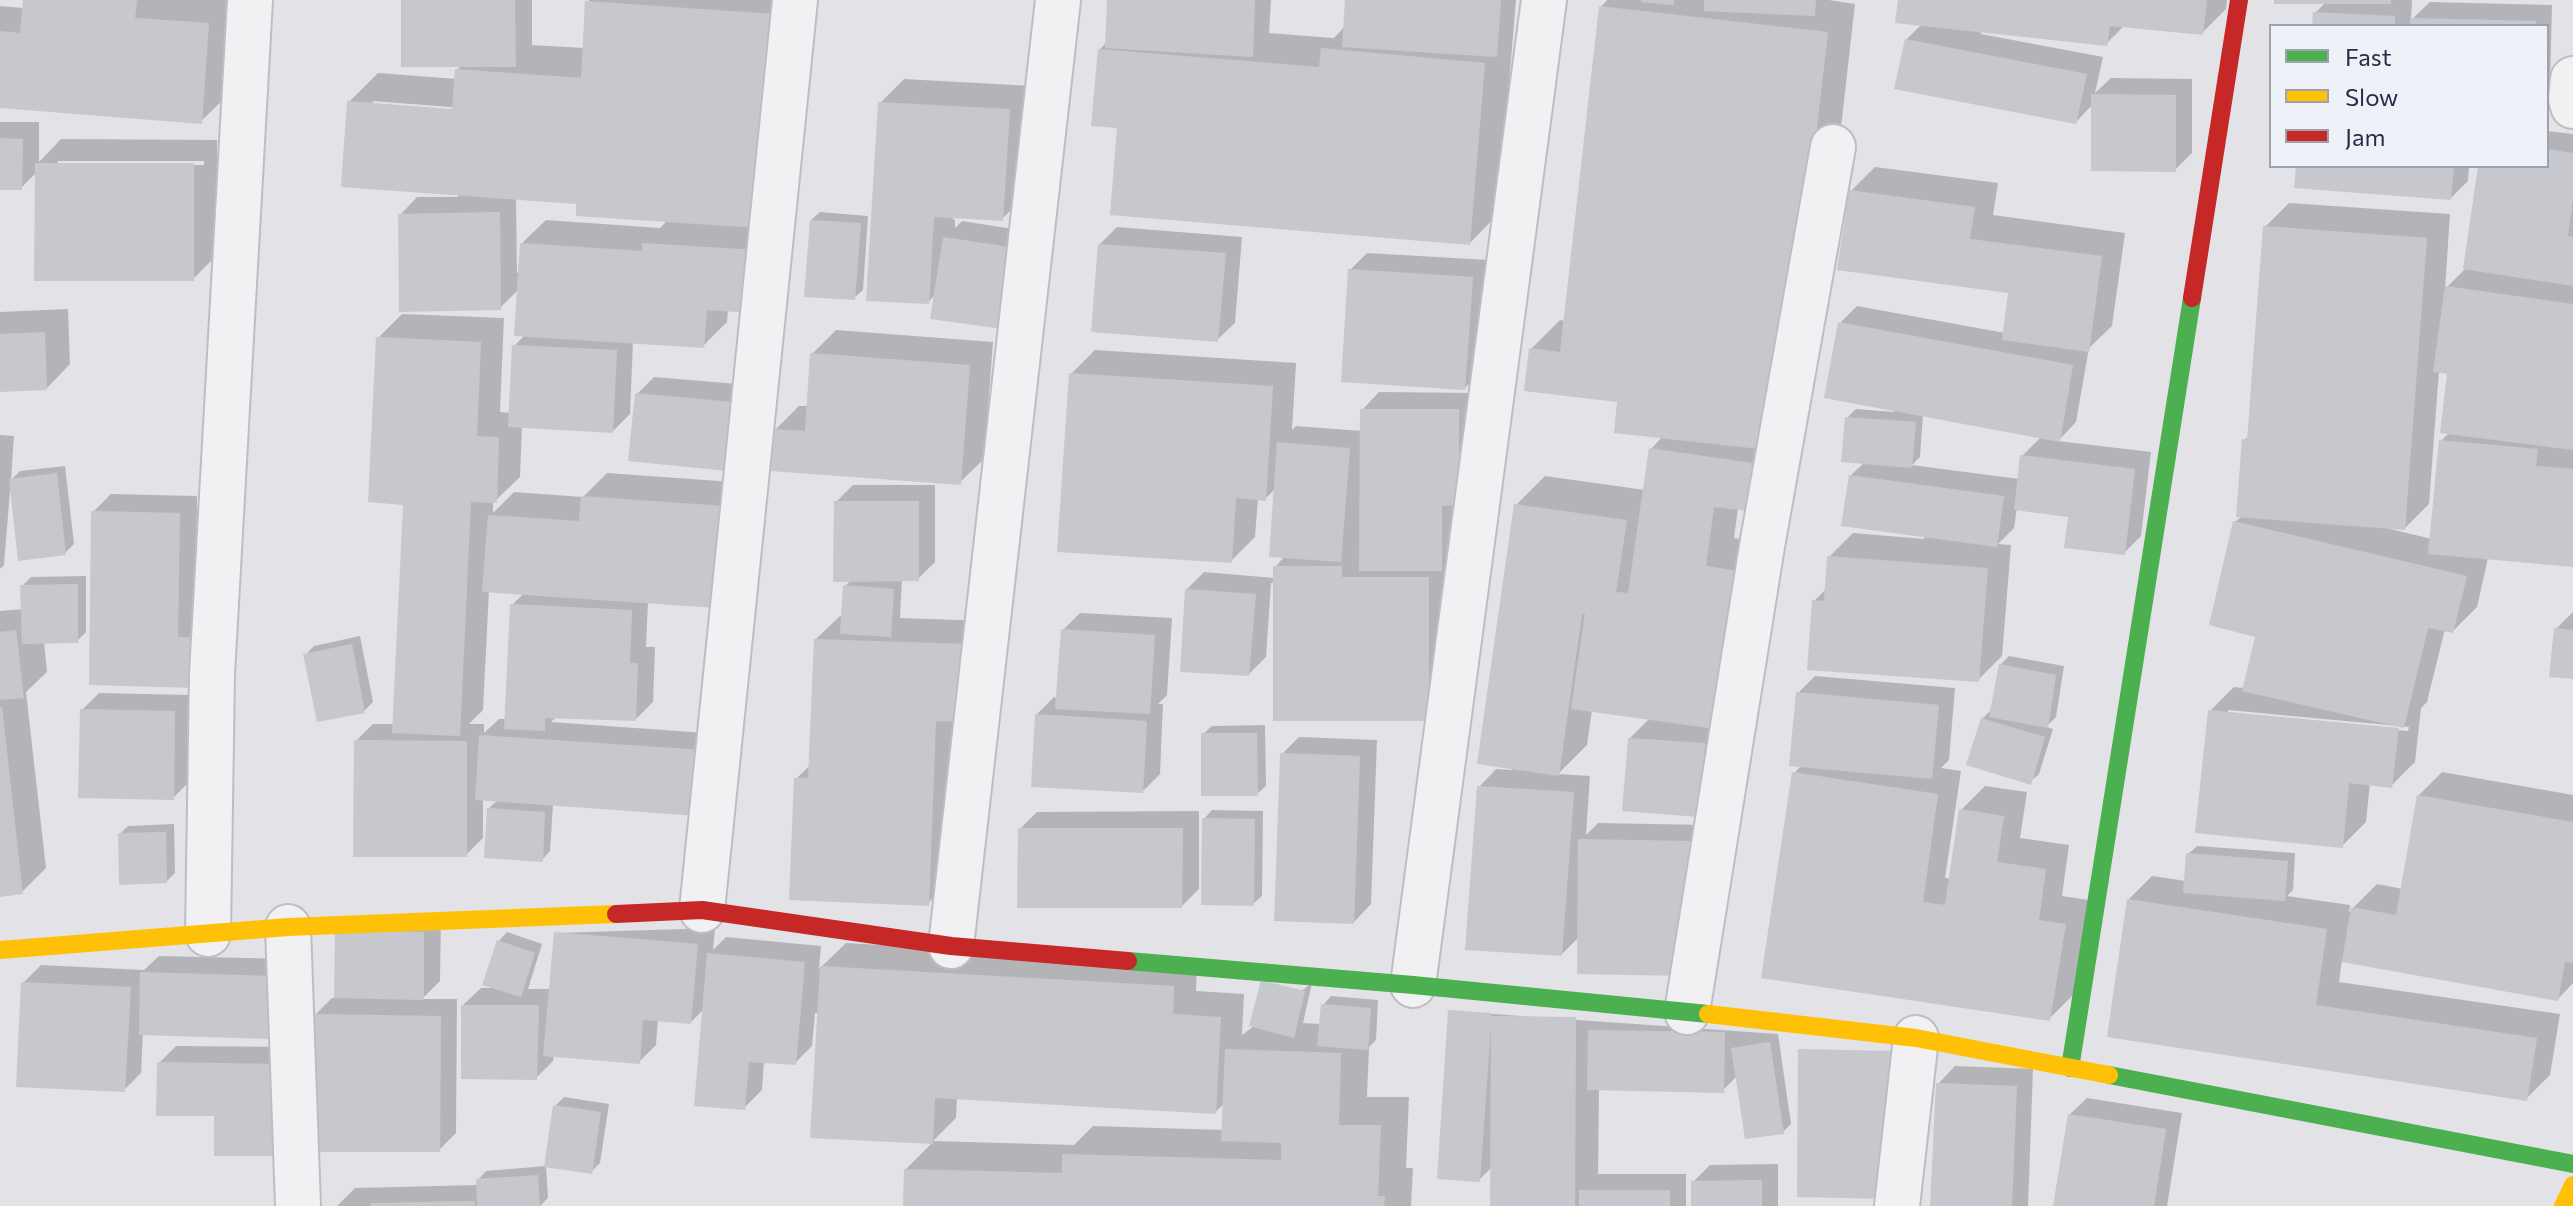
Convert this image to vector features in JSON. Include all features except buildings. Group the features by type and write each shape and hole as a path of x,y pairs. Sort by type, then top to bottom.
{"main road":[{"path":"2070,1068 2239,0"},
{"path":"0,950 288,927 702,910 951,946 1413,985 1916,1038 2573,1164"},
{"path":"2563,1206 2573,1185"}],"street":[{"path":"208,934 212,674 250,0"},
{"path":"702,910 795,0"},
{"path":"951,946 1058,0"},
{"path":"1413,985 1544,0"},
{"path":"2573,79 2573,106"},
{"path":"1687,1012 1762,546 1833,147"},
{"path":"288,927 298,1206"},
{"path":"1897,1206 1916,1038"}],"traffic: fast":[{"path":"2070,1068 2192,298"},
{"path":"1128,961 1708,1014"},
{"path":"2109,1075 2573,1164"}],"traffic: slow":[{"path":"0,950 288,927 616,914"},
{"path":"1708,1014 1916,1038 2109,1075"},
{"path":"2563,1206 2573,1185"}],"traffic: jam":[{"path":"2192,298 2239,0"},
{"path":"616,914 702,910 951,946 1128,961"}]}
